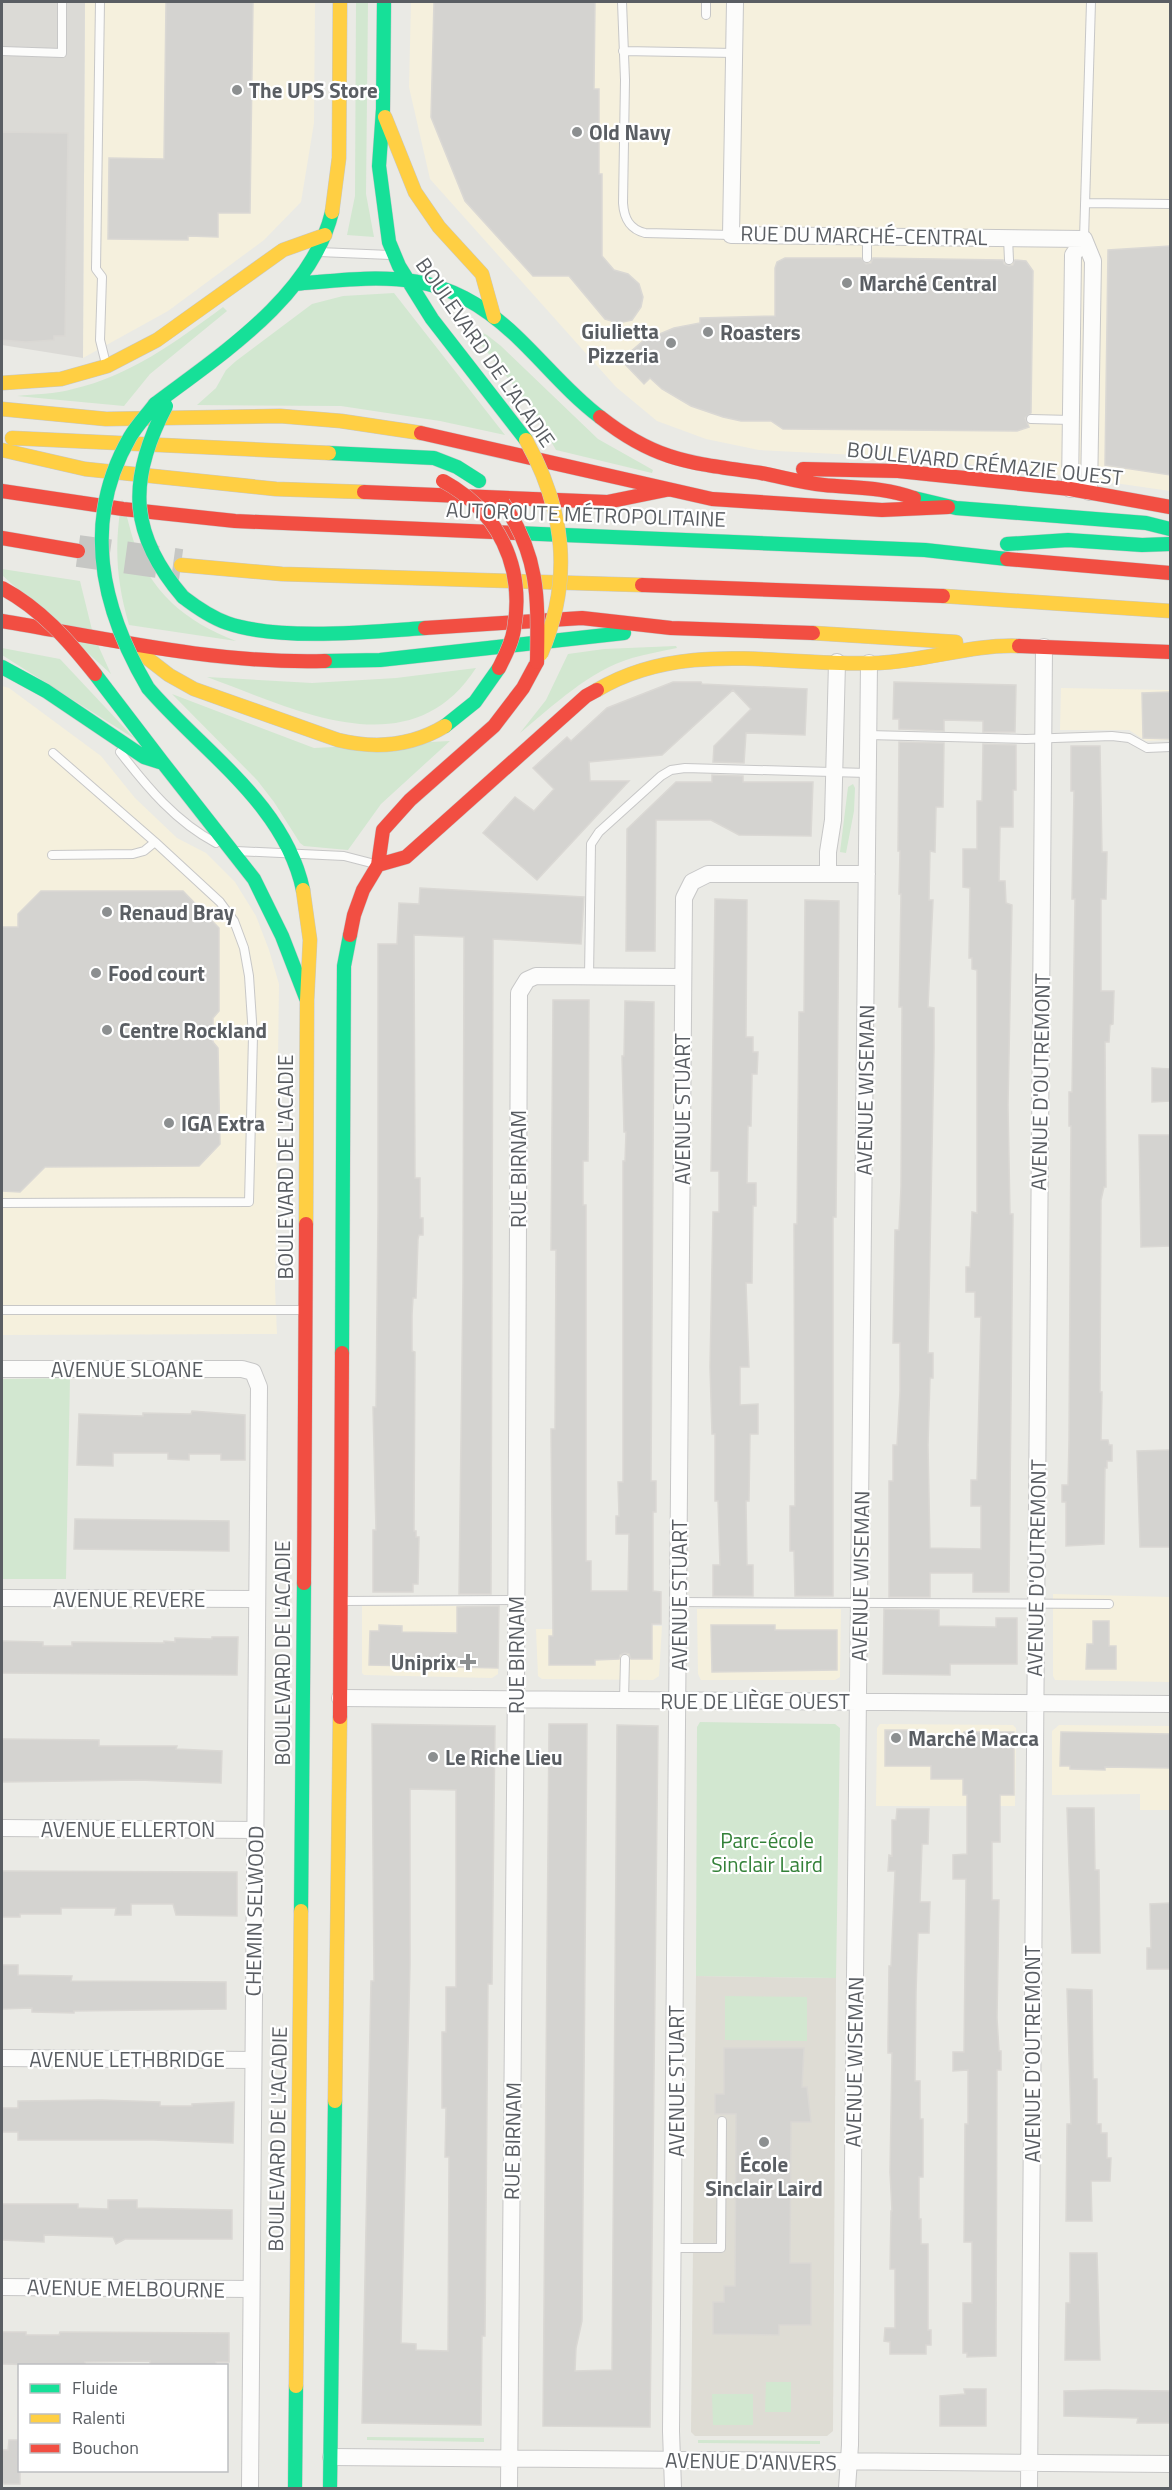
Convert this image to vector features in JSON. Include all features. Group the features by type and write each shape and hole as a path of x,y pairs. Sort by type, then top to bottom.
{"main road":[{"path":"340,2 337,175 332,210 325,235 317,252 295,284 261,320 177,388 161,404 144,456 139,485 139,509 145,540 154,560 183,597 200,610 227,623 273,632 365,632 582,618 670,628 882,636 998,645 1170,652"},
{"name":"BOULEVARD DE L'ACADIE","path":"330,2488 340,1601 344,966 354,915 363,890 378,865 383,830 410,800 494,726 523,688 556,617 560,594 561,557 558,525 551,494 539,463 526,440 432,319 412,273 394,256 384,213 379,166 383,109 384,2"},
{"path":"383,109 415,192 439,227 482,273 494,316"},
{"path":"2,383 62,380 107,366 157,340 282,250 325,235"},
{"name":"BOULEVARD CRÉMAZIE OUEST","path":"295,284 412,273 460,296 494,316 523,342 584,405 624,436 671,458 708,467 819,484 884,489 948,507 1136,522 1170,529"},
{"name":"BOULEVARD DE L'ACADIE","path":"161,404 134,430 116,463 102,516 100,546 104,587 112,618 126,653 148,688 254,797 279,831 290,852 302,886 309,917 311,962 307,1000 295,2488"},
{"path":"2,409 106,419 280,416 363,423 430,434 666,490 744,502 882,510 948,507"},
{"path":"2,438 365,457 434,458 457,466 479,481 507,509 521,530 531,553 538,604 537,662"},
{"path":"2,450 85,469 276,489 607,502 666,490"},
{"path":"124,641 184,684 331,738 363,746 378,746 409,741 449,724 480,697 499,668 510,644 515,616 516,590 510,561 501,538 480,507 464,491 423,473 365,457"},
{"name":"BOULEVARD CRÉMAZIE OUEST","path":"758,473 820,468 898,471 1070,489 1170,507"},
{"name":"AUTOROUTE MÉTROPOLITAINE","path":"2,491 173,515 292,525 669,537 925,550 1068,566 1170,573"},
{"path":"2,538 78,551 2,546"},
{"path":"925,550 1068,540 1142,545 1170,544"},
{"path":"181,565 322,575 941,595 1170,611"},
{"path":"2,588 26,601 43,614 68,639 232,851 263,895 307,1000"},
{"path":"2,621 190,654 234,659 342,662 467,652 670,628"},
{"path":"378,865 406,856 572,707 604,684 633,671 685,658 869,663 998,645"},
{"path":"2,667 46,691 144,757 164,763"}],"street":[{"name":"RUE DU MARCHÉ-CENTRAL","path":"735,2 731,235 1084,239"},
{"path":"1070,489 1073,255 1084,239 1093,256 1089,492"},
{"name":"AVENUE D'OUTREMONT","path":"1029,2488 1044,647"},
{"path":"828,874 828,852 833,820 837,662"},
{"name":"AVENUE WISEMAN","path":"847,2488 860,1601 869,663"},
{"name":"AVENUE STUART","path":"673,2488 684,898 688,887 697,878 714,873 867,874"},
{"name":"RUE BIRNAM","path":"509,2488 517,1600 519,993 527,980 536,976 683,977"},
{"name":"AVENUE SLOANE","path":"2,1369 242,1369 253,1372"},
{"name":"CHEMIN SELWOOD","path":"250,2488 256,1599 260,1399 253,1372"},
{"name":"AVENUE REVERE","path":"2,1598 256,1599"},
{"name":"RUE DE LIÈGE OUEST","path":"339,1698 1170,1704"},
{"name":"AVENUE ELLERTON","path":"2,1828 255,1830"},
{"name":"AVENUE LETHBRIDGE","path":"2,2058 253,2060"},
{"name":"AVENUE MELBOURNE","path":"2,2287 251,2289"},
{"name":"AVENUE D'ANVERS","path":"331,2457 1170,2464"}],"lane":[{"path":"2,51 62,53 62,2"},
{"path":"100,2 96,269 102,277 100,340 107,366"},
{"path":"622,2 625,80 623,203 627,222 634,229 645,233 731,235"},
{"path":"706,2 706,15"},
{"path":"1084,239 1091,2"},
{"path":"623,51 734,53"},
{"path":"1085,203 1170,204"},
{"path":"867,236 867,258"},
{"path":"1008,238 1009,260"},
{"path":"282,250 394,256"},
{"path":"1031,419 1071,420"},
{"path":"105,732 163,803 199,833 232,851 344,856 363,859 378,865"},
{"path":"868,735 1120,736 1147,748 1170,747"},
{"path":"2,1203 249,1202 253,1036 249,975 244,948 234,921 220,902 155,842 52,753"},
{"path":"589,976 591,844 599,832 661,776 671,770 685,768 867,773"},
{"path":"52,855 133,854 144,851 155,842"},
{"path":"2,1310 305,1310"},
{"path":"340,1601 517,1600"},
{"path":"679,1602 843,1604 860,1601 1109,1604"},
{"path":"624,1700 625,1659"},
{"path":"674,2248 721,2248 722,2121"}],"shaded area":[{"path":"2,2 85,2 83,358 2,345"},
{"path":"85,2 315,2 314,123 301,202 264,240 168,311 83,358"},
{"name":"Marché Central","path":"411,2 1170,2 1170,491 1011,468 857,455 759,450 706,439 657,421 616,387 430,179 409,87"},
{"path":"2,686 9,688 101,756 135,798 177,838 206,853 235,882 256,916 279,984 275,1288 277,1334 2,1335"},
{"path":"1061,688 1170,690 1170,740 1146,741 1129,730 1060,730"},
{"path":"1053,1594 1170,1597 1170,1682 1055,1680 1053,1676"},
{"path":"362,1606 499,1606 498,1674 492,1678 364,1675 362,1673"},
{"path":"697,1609 841,1609 840,1677 835,1680 701,1680 698,1674"},
{"path":"594,1624 662,1626 659,1676 653,1680 542,1679 538,1676 536,1629 593,1629"},
{"path":"880,1724 1013,1725 1016,1728 1015,1806 876,1806 877,1728"},
{"path":"1059,1725 1170,1726 1170,1810 1140,1810 1140,1794 1052,1795 1052,1731"},
{"name":"École Sinclair Laird","path":"696,1976 836,1978 833,2431 827,2436 695,2436 691,2432"}],"green space":[{"path":"356,2 368,2 366,194 374,237 347,235 355,196"},
{"path":"394,293 505,435 440,421 341,406 197,405 216,388 226,370 236,361 312,304 343,296"},
{"path":"223,307 227,311 150,374 124,406 17,396 66,391 114,375 152,356"},
{"path":"466,325 487,335 501,346 598,439 653,470 652,473 556,450 532,409"},
{"path":"122,499 140,558 159,590 172,603 201,624 236,641 129,625 121,593 117,547"},
{"path":"2,569 80,581 93,634 111,674 2,575"},
{"path":"676,646 677,648 632,658 601,671 559,700 520,733 546,700 568,654 604,649"},
{"path":"2,648 60,659 135,739 2,655"},
{"path":"476,668 449,699 418,717 385,724 350,723 313,715 207,677 312,683 396,678"},
{"path":"172,694 314,748 450,741 381,804 348,850 304,846 257,780"},
{"path":"853,784 855,788 854,811 846,853 840,852 848,787"},
{"path":"70,1378 66,1579 2,1579 2,1379"},
{"name":"Parc-école Sinclair Laird","path":"700,1722 835,1724 840,1728 836,1978 696,1976 697,1727"},
{"path":"725,1996 807,1997 807,2041 725,2040"},
{"path":"766,2382 791,2382 791,2412 765,2412"},
{"path":"712,2394 753,2394 753,2425 713,2425"},
{"path":"367,2437 484,2438 484,2442 367,2440"},
{"path":"698,2440 820,2441 820,2444 698,2443"}],"building":[{"path":"166,2 253,2 250,213 218,213 218,237 188,236 188,240 108,239 109,158 164,159"},
{"path":"434,2 595,2 594,89 599,89 602,256 614,270 628,274 639,284 643,297 641,307 632,320 618,323 605,319 569,276 533,276 465,201 431,117"},
{"path":"2,132 68,133 65,336 54,336 54,340 26,342 2,340"},
{"path":"1170,246 1170,475 1105,465 1108,250"},
{"path":"785,258 861,258 866,264 871,263 873,258 1003,260 1004,264 1009,266 1013,265 1015,260 1026,261 1033,271 1031,413 1025,418 1029,427 1017,431 783,429 771,421 741,421 691,406 662,389 650,378 644,384 621,360 643,341 674,328 700,323 700,318 775,316 775,268 777,262"},
{"path":"673,682 807,689 805,735 746,733 744,763 713,762 714,746 751,709 733,690 662,755 589,762 590,781 629,781 537,880 483,833 515,797 534,811 554,789 533,768 567,737 571,741 607,708"},
{"path":"894,682 1016,685 1015,732 983,732 983,721 944,720 944,731 899,729 899,719 893,719"},
{"path":"1170,692 1170,739 1143,738 1142,693"},
{"path":"899,742 944,743 943,807 936,807 935,852 930,851 929,900 933,900 928,1007 934,1008 928,1353 933,1353 928,1445 930,1548 981,1549 981,1506 971,1506 971,1480 977,1480 981,1317 975,1317 975,1292 966,1292 966,1267 970,1267 972,1212 977,1213 977,970 972,969 972,958 969,958 970,888 963,887 963,849 977,849 977,801 982,801 983,744 1016,745 1013,827 1000,827 999,881 1005,881 1006,903 1012,905 1008,1105 1010,1214 1013,1214 1009,1592 973,1592 973,1573 930,1573 930,1597 889,1597 889,1481 893,1481 893,1445 897,1445 900,1391 900,1343 893,1343 895,1230 899,1230 901,1187 902,1007 899,1007 901,894 899,894 900,851 898,851"},
{"path":"1071,746 1100,746 1102,852 1107,852 1106,899 1101,899 1101,991 1114,991 1113,1024 1110,1025 1109,1042 1105,1042 1106,1187 1104,1187 1101,1200 1100,1392 1102,1392 1101,1440 1108,1440 1109,1445 1112,1445 1112,1461 1107,1461 1107,1468 1105,1468 1104,1544 1066,1546 1066,1502 1062,1502 1062,1485 1068,1485 1069,1440 1071,1126 1069,1126 1069,1092 1072,1092 1075,899 1072,899 1074,791 1071,791"},
{"path":"712,775 743,776 743,782 813,782 811,836 739,835 711,820 656,820 655,951 626,951 627,829 676,782 712,782"},
{"path":"420,888 584,897 581,944 493,939 491,1594 459,1594 464,937 414,935 415,1178 420,1178 420,1218 423,1218 423,1235 419,1235 418,1239 416,1298 413,1298 412,1315 412,1351 415,1352 414,1531 416,1531 416,1537 419,1537 418,1584 413,1584 413,1592 373,1592 373,1530 376,1530 373,1407 376,1407 378,944 397,944 399,903 419,904"},
{"name":"Centre Rockland","path":"41,891 183,891 219,928 219,1011 213,1018 213,1042 218,1048 220,1144 199,1166 45,1167 20,1192 2,1191 2,927 18,927 18,914"},
{"path":"715,899 747,900 746,1037 753,1037 753,1052 758,1052 757,1074 752,1074 751,1126 748,1126 747,1183 756,1183 756,1206 753,1206 752,1283 746,1283 749,1367 740,1367 740,1405 758,1404 758,1434 750,1434 749,1501 746,1501 747,1565 753,1565 753,1596 713,1596 713,1565 720,1565 710,1367 713,1212 719,1212 719,1171 711,1171"},
{"path":"805,900 839,901 836,1217 833,1217 833,1596 795,1596 794,1551 790,1551 790,1506 795,1506 794,1224 797,1224 799,1012 804,1012"},
{"path":"553,1000 589,1000 588,1161 583,1161 583,1205 586,1205 586,1561 591,1561 591,1591 628,1591 629,1534 616,1534 616,1516 619,1516 618,1482 623,1482 623,1161 625,1161 626,1132 624,1132 622,1056 624,1056 625,1001 654,1002 651,1481 656,1481 656,1512 653,1512 653,1591 661,1592 661,1624 652,1624 652,1659 631,1659 629,1654 625,1653 620,1655 619,1659 595,1660 595,1665 549,1665 549,1636 553,1636 551,1429 555,1429 556,1250 551,1250"},
{"path":"1152,1068 1170,1069 1170,1101 1152,1102"},
{"path":"1139,1135 1170,1135 1170,1246 1141,1247"},
{"path":"192,1411 245,1415 245,1460 221,1460 221,1454 189,1454 189,1460 168,1459 168,1453 113,1453 113,1466 77,1465 79,1414 143,1416 143,1413 191,1414"},
{"path":"1170,1450 1170,1547 1140,1547 1137,1451"},
{"path":"75,1519 229,1521 229,1551 74,1549"},
{"path":"499,1606 498,1668 369,1665 370,1631 379,1631 379,1625 402,1626 402,1632 457,1633 457,1607"},
{"path":"884,1609 939,1610 939,1626 996,1627 996,1618 1017,1618 1017,1664 950,1664 950,1675 883,1674"},
{"path":"1093,1621 1109,1621 1109,1646 1116,1646 1116,1669 1086,1669 1087,1644 1093,1644"},
{"path":"711,1625 775,1625 775,1630 837,1630 837,1670 712,1672"},
{"path":"212,1637 238,1637 237,1675 2,1673 2,1641 43,1642 43,1646 72,1646 72,1642 164,1643 164,1641 175,1642 175,1638 212,1639"},
{"path":"372,1724 495,1726 492,1984 488,1984 485,2336 482,2336 481,2425 362,2423 371,1981 374,1981","holes":["410,1789 456,1790 456,1987 446,1987 446,2032 442,2032 442,2108 446,2108 445,2157 449,2157 448,2351 416,2350 416,2344 401,2343 410,1965"]},
{"path":"549,1724 587,1724 582,2321 576,2348 575,2371 612,2370 617,1725 658,1726 650,2427 543,2426"},
{"path":"885,1730 924,1730 924,1740 963,1739 964,1732 1014,1732 1014,1795 1000,1795 1000,1842 992,1842 992,1900 999,1900 997,2018 999,2051 1001,2051 1001,2070 997,2070 996,2356 967,2357 967,2353 963,2353 963,2303 972,2303 972,2242 964,2242 968,2070 953,2071 953,2052 964,2052 966,1879 953,1879 953,1855 967,1854 967,1795 963,1795 963,1779 931,1779 931,1766 885,1766"},
{"path":"1061,1732 1170,1734 1170,1768 1105,1767 1105,1770 1070,1769 1070,1766 1060,1766"},
{"path":"2,1739 99,1740 99,1746 177,1746 176,1749 222,1751 221,1783 138,1780 2,1782"},
{"path":"1067,1808 1094,1808 1095,1870 1099,1870 1100,1953 1072,1953"},
{"path":"897,1809 929,1809 928,1844 922,1844 920,1902 930,1902 929,1933 918,1933 915,2081 920,2081 920,2119 923,2119 923,2177 919,2177 919,2219 921,2219 921,2244 928,2244 928,2330 931,2330 931,2345 926,2345 926,2354 890,2354 890,2342 884,2341 885,2328 895,2328 895,2269 890,2269 892,2053 888,2053 888,2039 889,1966 891,1966 895,1871 888,1871 889,1855 892,1856 892,1820 896,1820"},
{"path":"2,1871 237,1872 237,1916 176,1915 173,1904 131,1904 131,1915 115,1915 116,1908 61,1908 61,1914 20,1914 20,1917 2,1917"},
{"path":"1170,1903 1170,1969 1147,1969 1147,1948 1151,1948 1150,1904"},
{"path":"2,1965 18,1965 18,1975 72,1976 71,1981 226,1982 226,2009 74,2011 74,2013 32,2012 32,2008 2,2009"},
{"path":"1067,1989 1092,1990 1093,2079 1097,2079 1097,2124 1101,2124 1101,2133 1107,2133 1107,2158 1111,2158 1110,2181 1091,2181 1092,2221 1066,2221 1067,2124 1071,2124"},
{"path":"724,2048 804,2048 802,2087 807,2087 811,2122 791,2122 790,2263 811,2263 811,2325 779,2325 779,2335 713,2334 713,2302 724,2302 724,2286 735,2286 736,2114 715,2114 715,2094 724,2094"},
{"path":"18,2101 160,2102 160,2106 234,2102 233,2143 153,2140 18,2140 18,2132 2,2132 2,2108 18,2108"},
{"path":"108,2200 137,2200 137,2208 232,2210 232,2239 125,2239 116,2244 113,2237 44,2235 44,2242 2,2240 2,2204 78,2204 78,2208 108,2209"},
{"path":"1070,2253 1097,2253 1100,2360 1065,2360 1066,2303 1070,2303"},
{"path":"2,2332 26,2332 26,2335 59,2335 60,2332 229,2333 229,2362 216,2362 216,2364 150,2364 150,2361 2,2364"},
{"path":"964,2389 986,2389 986,2426 940,2426 940,2396 965,2394"},
{"path":"1064,2391 1170,2391 1170,2423 1137,2423 1138,2418 1064,2416"},
{"path":"9,2440 18,2440 20,2484 2,2482 2,2450 8,2450"}],"tunnel":[{"path":"78,551 181,565"}],"traffic: fast":[{"path":"384,2 383,109 379,166 389,242 399,266 432,319 526,440"},
{"path":"155,404 234,344 284,297 305,271 321,242 332,212"},
{"path":"295,284 357,279 411,281 437,287 462,297 488,312 514,334 577,398 600,417"},
{"path":"148,688 118,627 103,564 102,533 106,501 115,469 130,437 155,404"},
{"path":"166,406 145,458 140,482 140,505 143,528 152,550 165,573 183,597"},
{"path":"329,453 434,458 457,467 479,481"},
{"path":"914,498 956,508 1146,523 1170,529"},
{"path":"516,533 925,550 1007,559"},
{"path":"1007,544 1068,540 1142,545 1170,544"},
{"path":"183,597 221,621 248,629 324,634 425,628"},
{"path":"325,661 380,660 624,633"},
{"path":"2,667 46,691 144,757 163,763 254,879 282,936 306,998"},
{"path":"445,726 475,702 499,668"},
{"path":"95,674 163,763"},
{"path":"148,688 239,780 260,805 279,831 293,859 303,890"},
{"path":"342,1353 344,966 350,935"},
{"path":"301,1911 304,1583"},
{"path":"330,2488 335,2101"},
{"path":"295,2488 296,2386"}],"traffic: slow":[{"path":"332,212 339,158 340,2"},
{"path":"385,117 415,192 439,227 482,274 494,317"},
{"path":"2,383 61,379 107,366 157,340 283,250 325,235"},
{"path":"2,409 106,419 280,416 341,421 421,433"},
{"path":"12,438 329,453"},
{"path":"526,440 549,493 560,546 561,572 558,599 541,654"},
{"path":"2,450 85,469 276,489 364,492"},
{"path":"181,565 282,574 642,585"},
{"path":"943,596 1170,611"},
{"path":"813,633 956,642"},
{"path":"125,641 169,675 194,689 338,740 379,745 393,744 420,738 445,726"},
{"path":"597,690 630,674 665,664 699,660 735,658 879,663 966,650 1019,646"},
{"path":"303,890 310,940 307,1000 306,1224"},
{"path":"335,2101 340,1717"},
{"path":"296,2386 301,1911"}],"traffic: jam":[{"path":"600,417 620,432 658,452 695,463 808,483 881,490 914,498"},
{"path":"421,433 712,499 882,510 948,507"},
{"path":"803,469 898,471 1070,489 1170,507"},
{"path":"443,481 462,493 493,524 511,562 516,606 514,629 499,668"},
{"path":"364,492 607,502 666,490"},
{"path":"2,491 123,509 235,521 516,533"},
{"path":"503,503 515,523 530,560 536,598 537,662"},
{"path":"2,538 78,551"},
{"path":"1007,559 1170,573"},
{"path":"642,585 943,596"},
{"path":"2,588 16,596 53,626 95,674"},
{"path":"425,628 582,618 671,628 813,633"},
{"path":"2,621 203,654 244,659 325,661"},
{"path":"1019,646 1170,652"},
{"path":"350,935 363,890 378,865 383,830 410,800 494,726 523,688 537,662"},
{"path":"378,865 406,857 586,696 597,690"},
{"path":"304,1583 306,1224"},
{"path":"340,1717 342,1353"}],"place":[{"name":"The UPS Store","path":"237,90"},
{"name":"Old Navy","path":"577,132"},
{"name":"Marché Central","path":"847,283"},
{"name":"Roasters","path":"708,332"},
{"name":"Giulietta Pizzeria","path":"671,343"},
{"name":"Renaud Bray","path":"107,912"},
{"name":"Food court","path":"96,973"},
{"name":"Centre Rockland","path":"107,1030"},
{"name":"IGA Extra","path":"169,1123"},
{"name":"Uniprix","path":"468,1662"},
{"name":"Marché Macca","path":"896,1738"},
{"name":"Le Riche Lieu","path":"433,1757"},
{"name":"École Sinclair Laird","path":"764,2142"}]}
